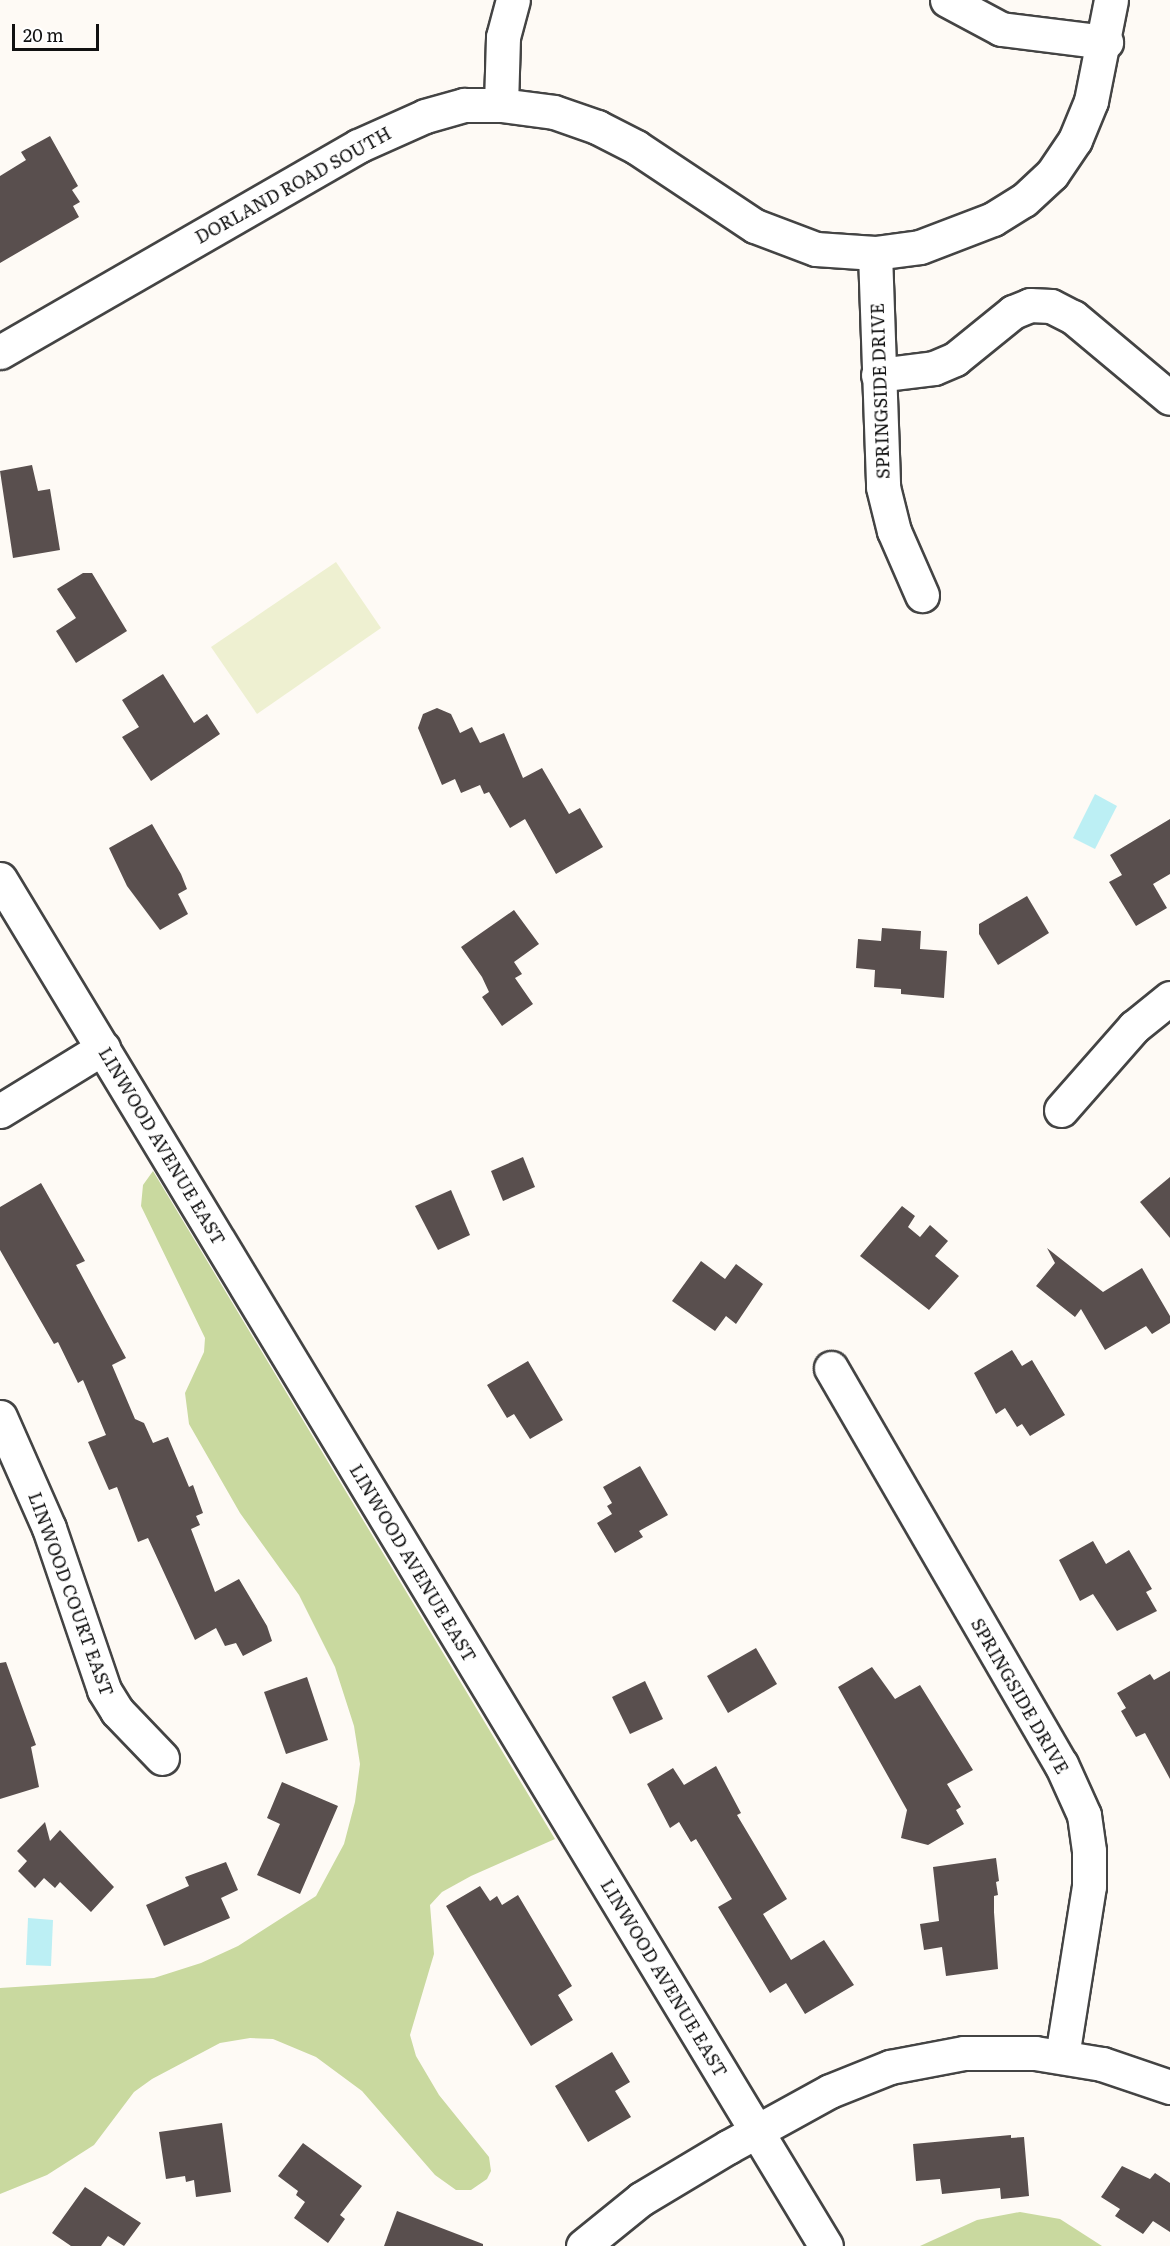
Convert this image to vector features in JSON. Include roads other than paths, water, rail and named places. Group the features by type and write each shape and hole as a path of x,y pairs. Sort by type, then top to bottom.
{"street":[{"path":"501,105 503,37 513,0"},
{"path":"947,0 1001,29 1106,42"},
{"name":"DORLAND ROAD SOUTH","path":"0,352 368,141 425,116 464,105 501,105 554,112 597,128 636,147 755,226 816,249 875,253 920,247 956,236 993,219 1045,181 1075,140 1092,101 1106,42 1111,0"},
{"name":"SPRINGSIDE DRIVE","path":"875,253 883,487 894,531 922,595"},
{"path":"878,375 934,368 955,359 1013,312 1030,305 1052,306 1073,317 1170,398"},
{"name":"LINWOOD AVENUE EAST","path":"0,879 826,2246"},
{"path":"1061,1110 1134,1027 1170,998"},
{"path":"0,1111 103,1048"},
{"name":"SPRINGSIDE DRIVE","path":"831,1368 1061,1764 1084,1815 1089,1851 1089,1886 1062,2056"},
{"name":"LINWOOD COURT EAST","path":"0,1417 49,1528 104,1690 117,1711 162,1758"},
{"path":"583,2246 641,2199 756,2130 845,2084 919,2060 992,2051 1062,2056 1102,2064 1170,2087"}],"water":[{"path":"1095,794 1117,806 1095,849 1073,838"},
{"path":"28,1918 53,1920 51,1966 26,1965"}]}
